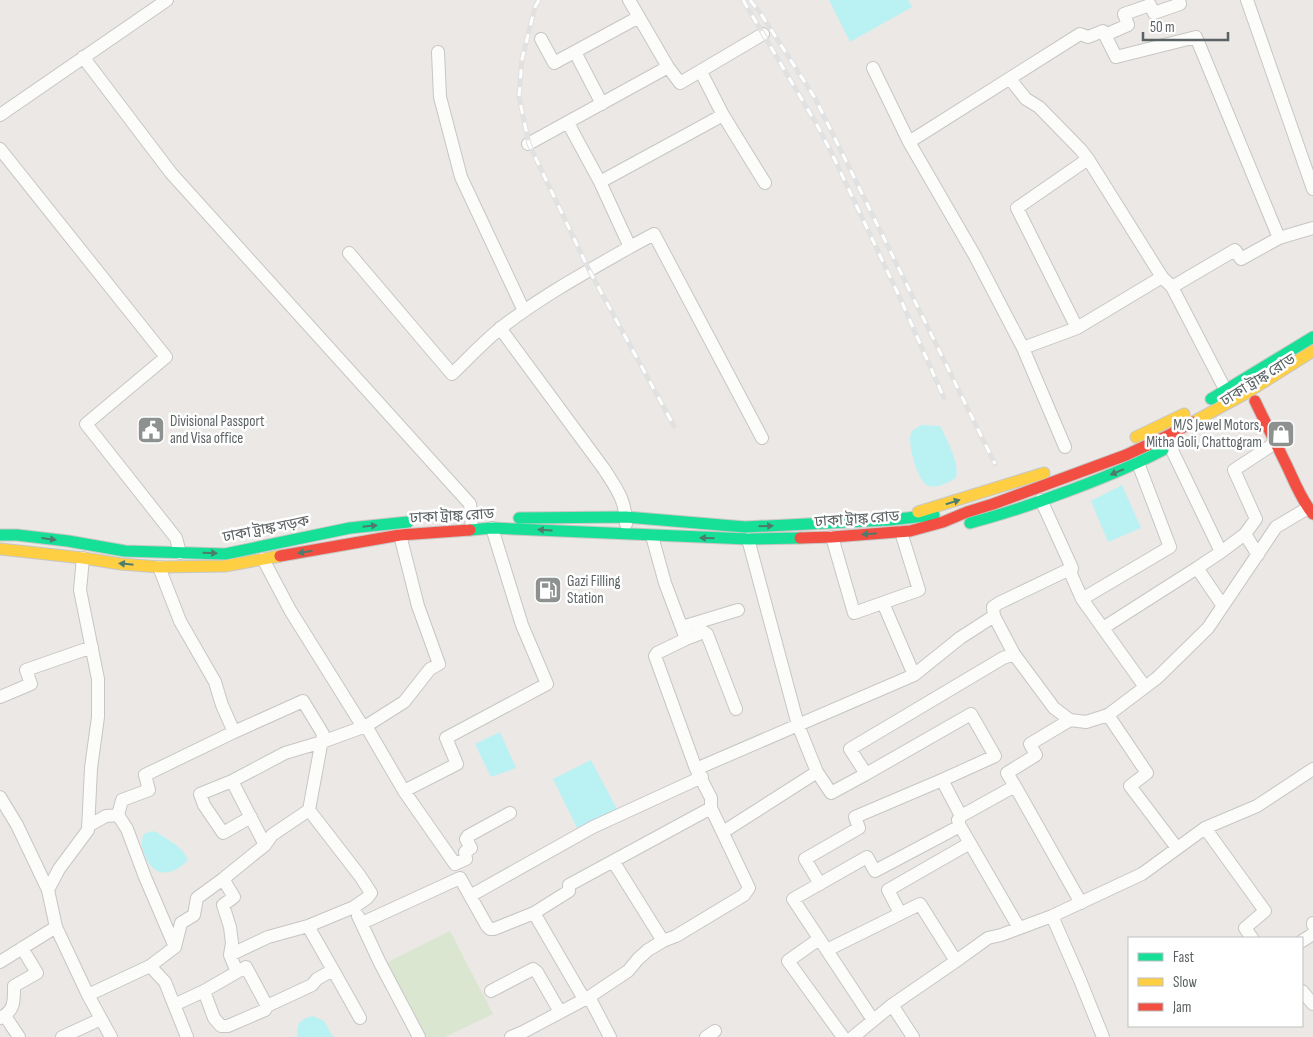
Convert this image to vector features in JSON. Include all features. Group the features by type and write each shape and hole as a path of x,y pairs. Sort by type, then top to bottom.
{"main road":[{"path":"1130,440 1226,391 1313,337"},
{"name":"ঢাকা ট্রাঙ্ক রোড","path":"906,531 943,522 993,504 1117,458 1167,436 1243,395 1313,351"},
{"path":"1254,401 1274,444 1310,511"},
{"name":"ঢাকা ট্রাঙ্ক রোড","path":"468,522 492,528 748,539 832,537 906,531 927,532 1005,514 1090,483 1138,463 1186,439"},
{"path":"889,520 968,498 1058,468"},
{"name":"ঢাকা ট্রাঙ্ক রোড","path":"0,549 159,567 225,566 468,522 508,519 626,517 745,527 889,520 968,512"},
{"name":"ঢাকা ট্রাঙ্ক সড়ক","path":"0,535 68,541 125,551 225,554 350,528 416,521"}],"street":[{"path":"0,114 167,0"},
{"path":"629,0 668,67 680,83 763,34"},
{"path":"1247,0 1313,189"},
{"path":"1105,35 1128,25 1124,14 1150,5 1154,13 1184,1"},
{"path":"541,39 554,63 639,17"},
{"path":"909,142 1080,34 1088,37 1103,31 1116,57 1196,38 1279,238"},
{"path":"438,52 440,97 461,177 524,311"},
{"path":"575,52 602,104"},
{"path":"83,57 171,173 470,504 468,522"},
{"path":"528,144 668,67"},
{"path":"872,68 909,142 975,256 1023,348 1065,447"},
{"path":"701,72 723,115 765,183"},
{"path":"1010,79 1021,94 1039,107 1088,159 1162,277 1172,287 1226,391"},
{"path":"600,182 723,115"},
{"path":"568,123 600,182 630,247"},
{"path":"0,149 166,357 86,424 176,538 180,553"},
{"path":"1077,328 1017,208 1088,159"},
{"path":"1172,287 1235,250 1241,259 1279,238 1313,228"},
{"path":"349,253 452,374 500,328 524,311 586,272 654,234 762,438"},
{"path":"1023,348 1077,328 1162,277"},
{"path":"500,328 604,469 618,491 624,504 626,534"},
{"path":"1103,628 1198,568 1245,534 1256,519 1234,470 1274,444"},
{"path":"1170,446 1221,552"},
{"path":"1082,599 1170,547 1138,463"},
{"path":"1041,500 1072,568 1072,574 1082,599 1145,687"},
{"path":"1072,568 999,603 993,607 993,611 1014,654 1054,708 1070,720 1086,722 1108,715 1157,678 1208,628 1276,527 1310,511"},
{"path":"404,791 457,764 446,738 547,684 522,625 492,528"},
{"path":"832,537 854,613 919,590 906,531"},
{"path":"251,817 223,833 204,805 200,794 285,753 365,727 404,702 430,668 439,664 418,606 400,534"},
{"path":"1245,534 1258,554"},
{"path":"652,536 665,583 684,633"},
{"path":"748,539 798,725 817,772 831,793 972,714 995,756 854,817 859,828 805,859 820,884"},
{"path":"48,890 60,869 88,830 91,768 98,717 98,679 80,590 83,558"},
{"path":"263,559 290,610 404,791 455,864 466,859 464,852 471,848 466,839 468,836 510,813"},
{"path":"159,567 180,621 215,682 222,705 234,732"},
{"path":"1198,568 1223,606"},
{"path":"883,603 914,675"},
{"path":"511,1037 586,998 628,971 648,950 676,936 744,895 749,888 711,808 711,798 699,773 655,656 684,633 738,610"},
{"path":"470,896 593,827 699,773 798,725 914,675 960,638 994,616"},
{"path":"684,633 704,632 708,634 736,709"},
{"path":"0,696 31,684 26,670 92,647"},
{"path":"866,774 850,750 995,663 1014,654"},
{"path":"88,995 150,966 175,947 180,923 194,915 197,898 265,845 272,835 309,810 323,734 303,701 145,775 149,790 122,800 118,815 127,829 175,947"},
{"path":"1108,715 1147,773 1130,786 1177,848"},
{"path":"1070,720 1030,744 1036,755 1008,773 1081,903"},
{"path":"852,1037 892,1005 988,938 1052,916 1142,874 1204,828 1257,806 1313,769"},
{"path":"723,832 817,772"},
{"path":"232,780 265,845"},
{"path":"942,780 970,843 1019,928"},
{"path":"873,1020 793,899 867,857 875,871 1015,786"},
{"path":"0,798 17,825 48,890 56,927 88,995 111,1037"},
{"path":"362,923 458,878 461,879 487,926 490,929 494,929 534,913 569,892 569,886 711,808"},
{"path":"230,955 268,937 308,926 354,907 367,898 370,892 360,876 309,810"},
{"path":"88,826 106,816 118,815"},
{"path":"1204,828 1265,911 1245,928 1251,937"},
{"path":"900,913 888,890 970,843"},
{"path":"613,861 663,941"},
{"path":"223,879 234,897 222,905 230,927 232,943 230,955 237,972"},
{"path":"827,950 920,904 956,961"},
{"path":"354,907 380,963 419,1037"},
{"path":"534,913 610,1037"},
{"path":"1052,916 1103,1037"},
{"path":"308,926 360,1018"},
{"path":"0,962 56,927"},
{"path":"819,938 788,961 843,1037"},
{"path":"19,1037 3,1017 14,1004 14,986 37,972 22,948"},
{"path":"150,966 165,982 187,1037"},
{"path":"174,1005 204,991 246,967 267,1006"},
{"path":"204,991 214,1018 220,1026 228,1026 265,1010 267,1006 312,985 317,979 333,970"},
{"path":"491,991 533,970 537,972 560,1012"},
{"path":"1303,992 1313,1004"},
{"path":"892,1005 913,1037"},
{"path":"62,1037 101,1018"}],"green space":[{"path":"450,931 493,1014 445,1037 423,1037 384,964"}],"water":[{"path":"829,0 908,0 912,7 850,42"},
{"path":"921,425 940,426 955,459 956,478 943,485 929,486 925,484 918,473 911,451 910,439 912,431"},
{"path":"1122,485 1141,528 1108,542 1091,501"},
{"path":"500,732 516,768 491,777 475,744"},
{"path":"591,760 617,809 577,828 553,779"},
{"path":"152,831 174,844 188,860 177,869 171,871 160,872 154,869 146,858 142,846 144,834"},
{"path":"313,1016 324,1021 333,1037 298,1037 298,1025 300,1022"}],"railway":[{"path":"539,0 535,7 522,59 519,97 529,144 589,270 674,426"},
{"path":"743,0 817,125 833,156 900,298 944,398"},
{"path":"750,0 815,98 995,464"}],"traffic: fast":[{"path":"1211,399 1313,337"},
{"path":"970,523 1025,507 1084,485 1124,469 1163,450"},
{"path":"519,518 626,517 745,527 889,520 934,515"},
{"path":"0,535 68,541 125,551 225,554 350,528 408,522"},
{"path":"470,530 492,528 748,539 800,538"}],"traffic: slow":[{"path":"1193,422 1243,395 1313,351"},
{"path":"1136,437 1184,414"},
{"path":"918,512 1044,473"},
{"path":"0,549 159,567 225,566 280,556"}],"traffic: jam":[{"path":"1255,401 1300,494 1313,514"},
{"path":"800,538 910,531 943,522 1126,455 1193,422"},
{"path":"280,556 400,535 470,530"}],"place":[{"name":"Divisional Passport and Visa office","path":"151,430"},
{"name":"M/S Jewel Motors, Mitha Goli, Chattogram","path":"1281,434"},
{"name":"Gazi Filling Station","path":"548,590"}]}
